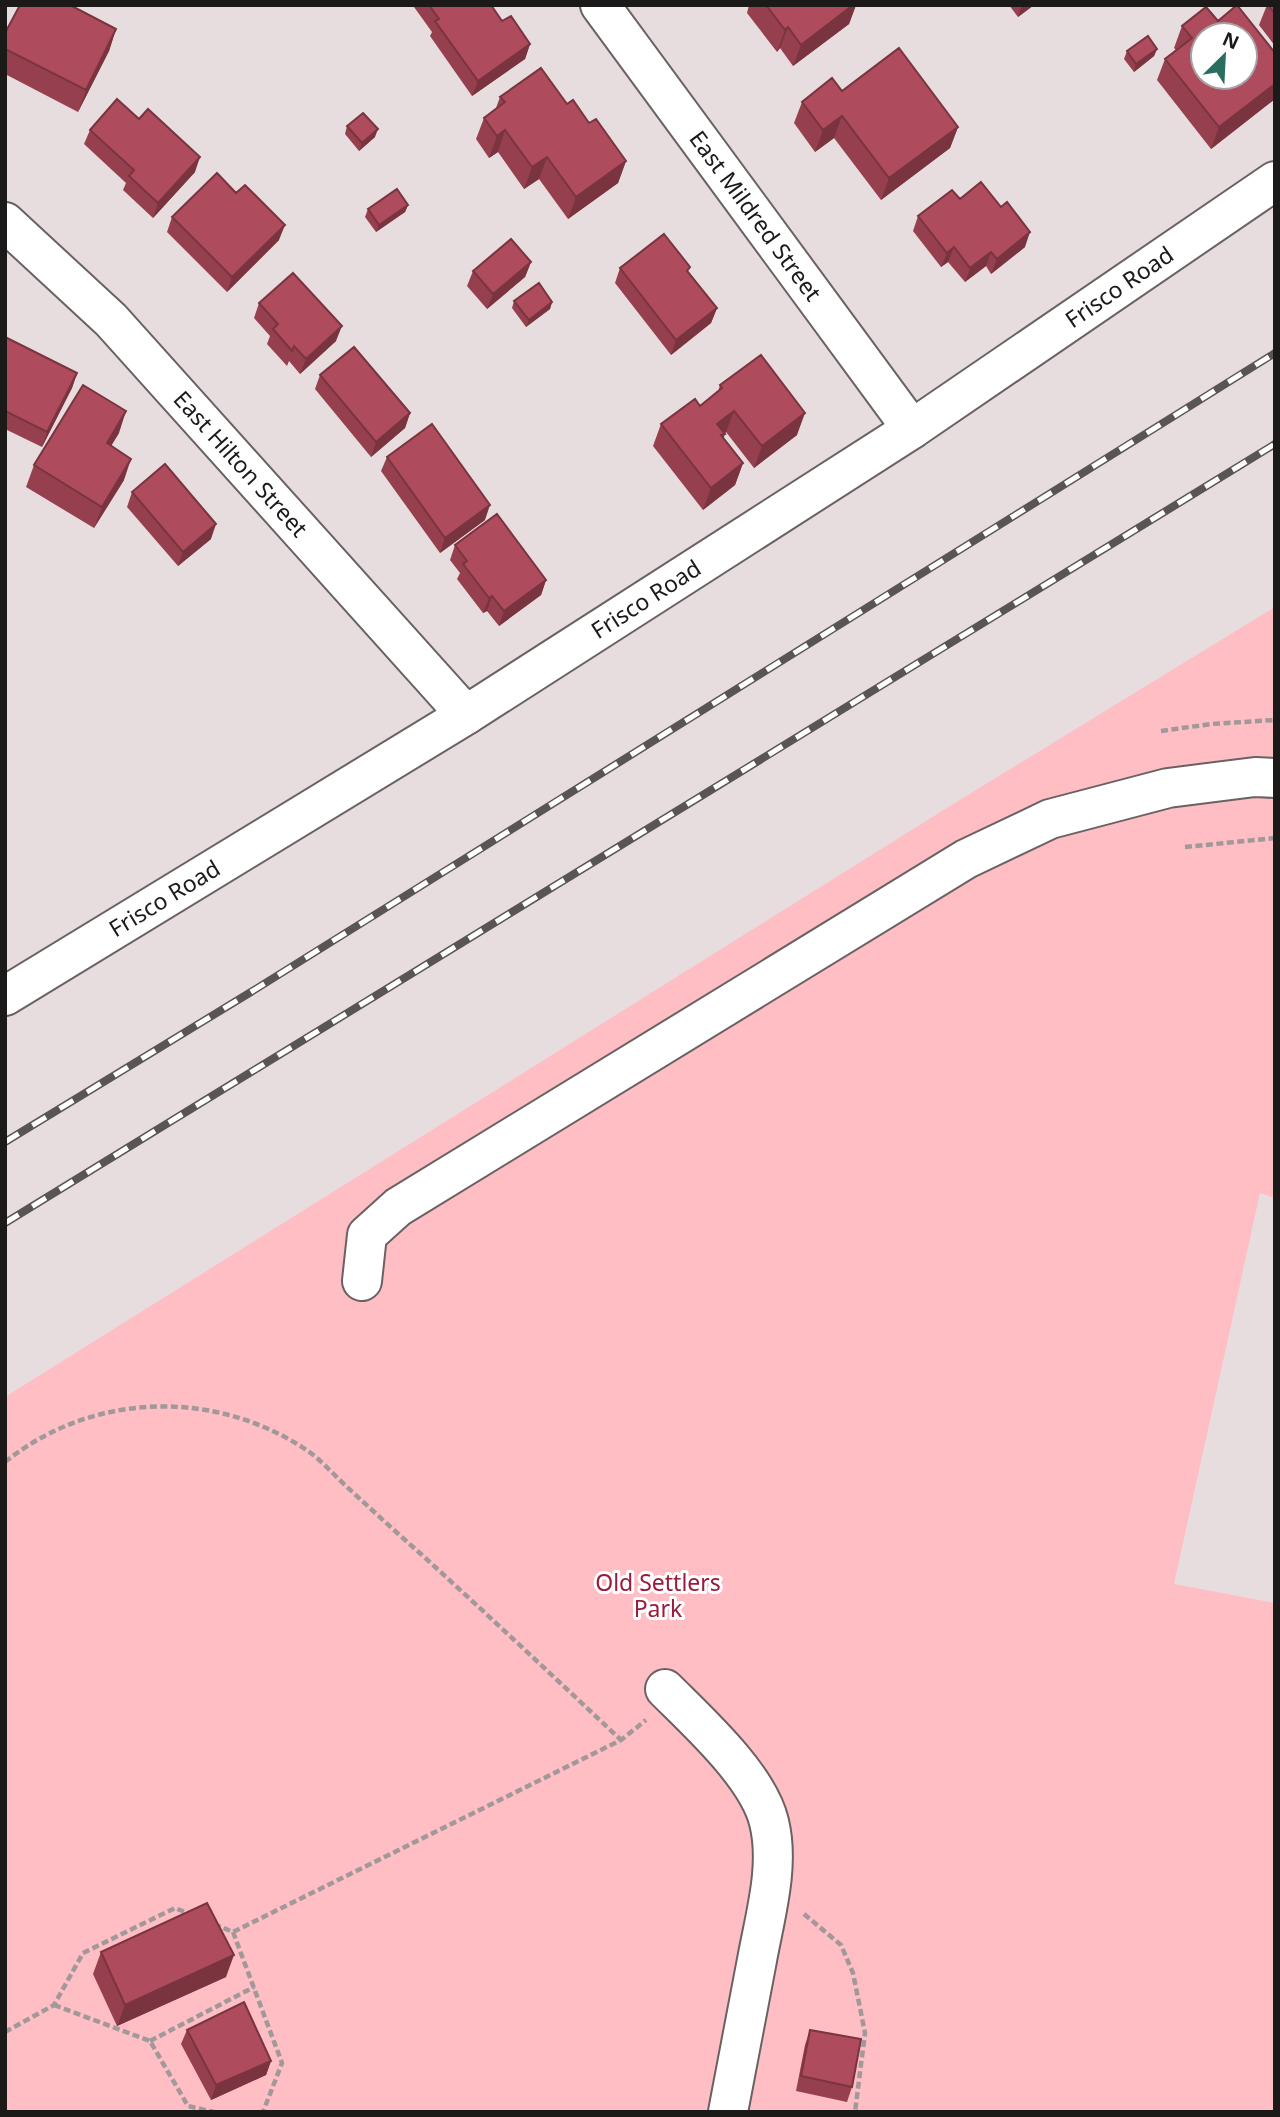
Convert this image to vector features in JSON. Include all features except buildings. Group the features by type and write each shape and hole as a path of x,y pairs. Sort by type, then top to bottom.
{"street":[{"name":"East Mildred Street","path":"600,5 912,429"},
{"name":"Frisco Road","path":"5,996 466,715 912,429 1275,181"},
{"name":"East Hilton Street","path":"5,222 111,320 466,715"},
{"path":"362,1281 368,1236 398,1207 966,859 1049,819 1168,788 1255,777 1275,778"},
{"path":"657,1704 720,1744 752,1786 769,1821 772,1854 769,1897 728,2112"}],"path":[{"path":"1161,731 1211,724 1275,720"},
{"path":"1185,848 1275,838"},
{"path":"5,1462 19,1450 58,1428 99,1413 145,1406 195,1408 249,1421 309,1452 621,1740"},
{"path":"233,1932 621,1740 657,1704"},
{"path":"769,1897 810,1917 841,1945 853,1973 864,2033 855,2112"},
{"path":"5,2032 54,2005 83,1953 175,1908 198,1918"},
{"path":"210,1922 233,1932 282,2063 263,2112"},
{"path":"150,2040 254,1987"},
{"path":"54,2005 150,2040 188,2106 214,2112"}],"green space":[{"name":"Old Settlers Park","path":"1275,607 1275,1198 1260,1193 1174,1584 1275,1603 1275,2112 5,2112 5,1397 950,806"}],"railway":[{"path":"5,1142 251,992 1275,353"},
{"path":"5,1223 1275,444"}]}
